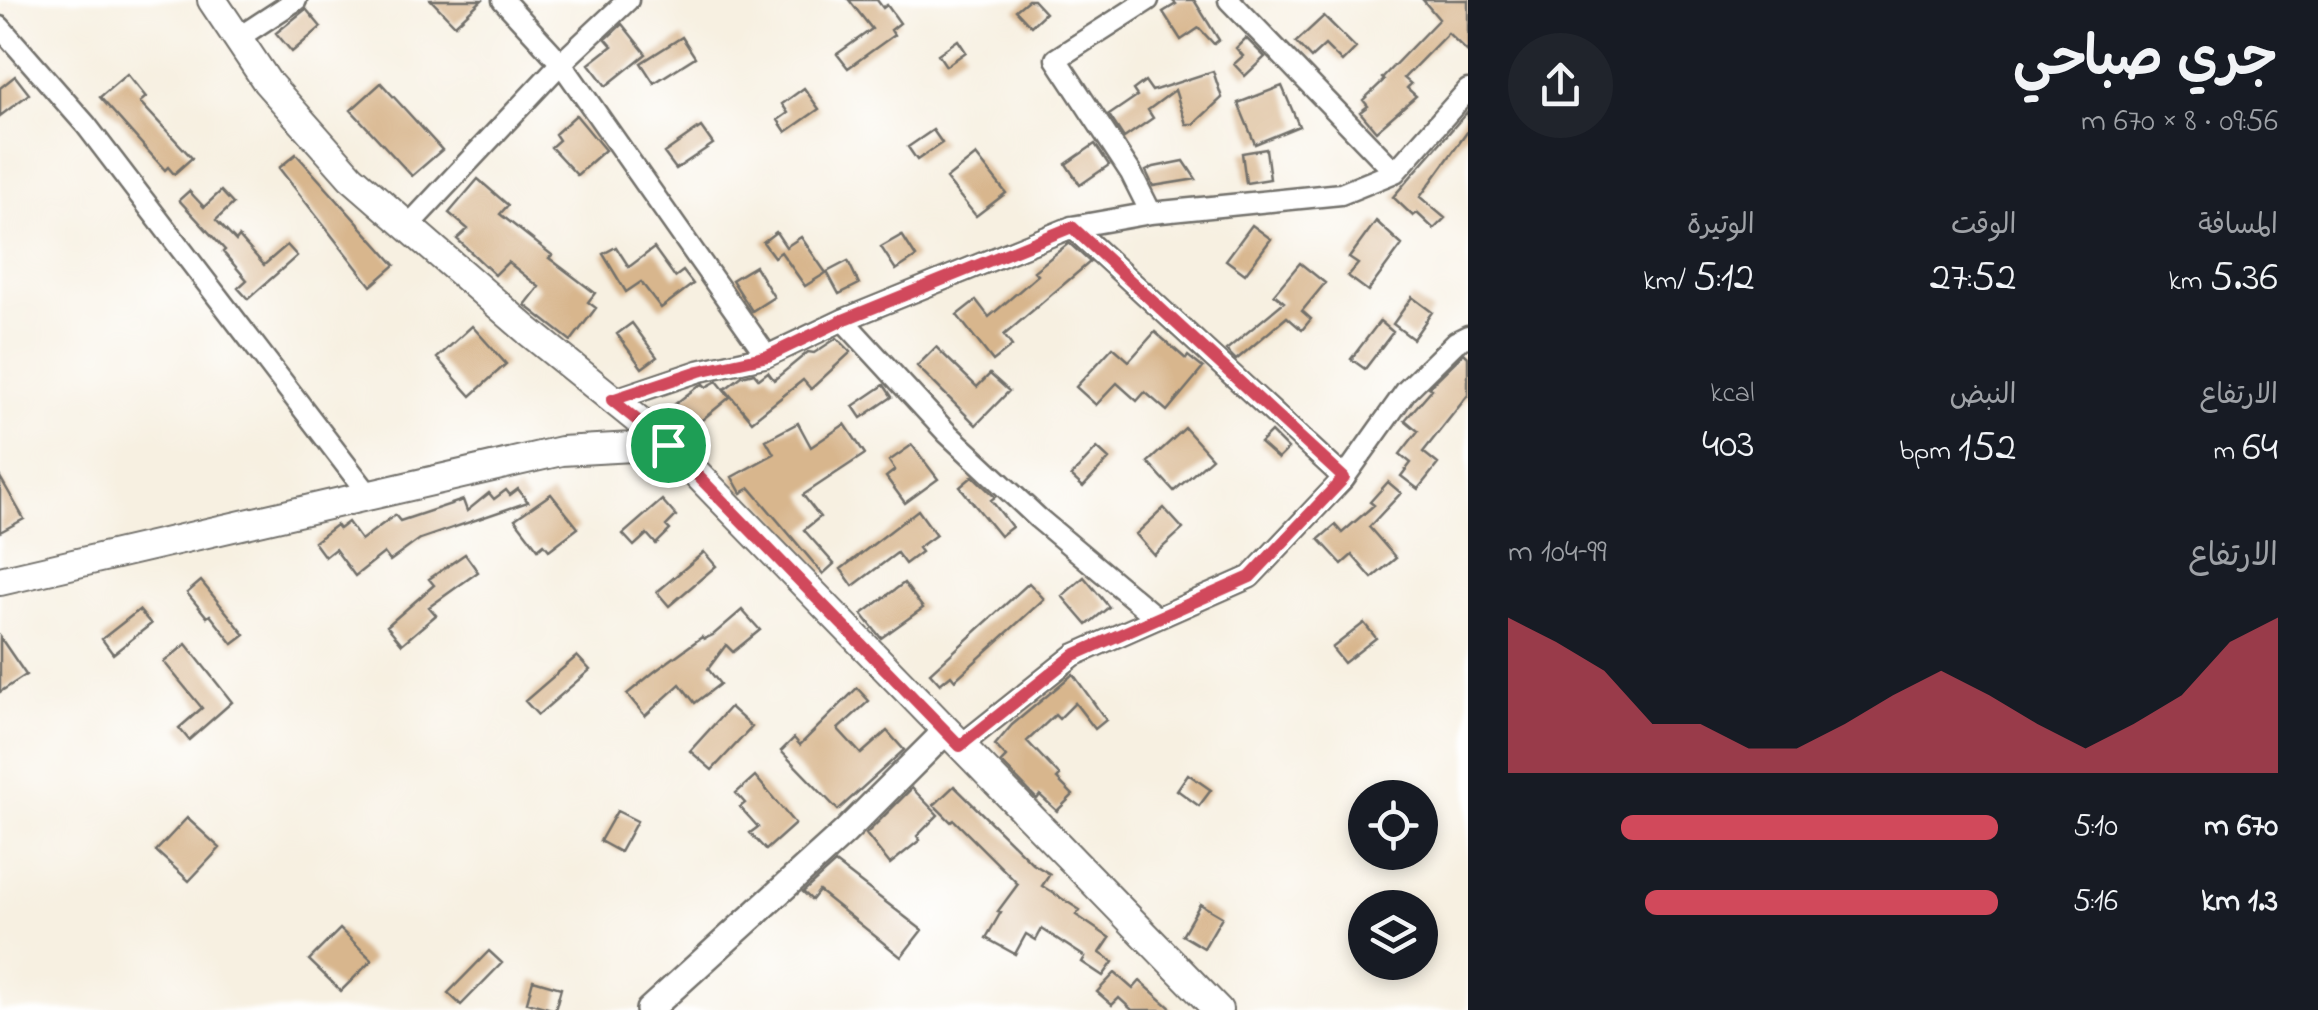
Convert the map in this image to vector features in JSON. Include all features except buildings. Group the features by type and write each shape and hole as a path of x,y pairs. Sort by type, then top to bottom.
{"main road":[{"path":"212,0 267,82 351,177 668,445 1218,1010"},
{"path":"0,581 561,451 668,445"}],"street":[{"path":"238,38 296,0"},
{"path":"503,0 561,63 768,356"},
{"path":"408,226 561,63 628,0"},
{"path":"1148,0 1056,59 1131,173 1151,214"},
{"path":"1229,0 1396,172"},
{"path":"5,41 86,125 369,496"},
{"path":"612,400 699,371 768,356 843,320 1072,227 1151,214 1342,194 1396,172 1468,90"},
{"path":"1072,227 1344,478"},
{"path":"843,320 947,433 1038,518 1157,618"},
{"path":"649,1010 953,738 1074,655 1250,577 1344,478 1406,390 1456,342 1468,336"}],"route":[{"path":"1072,227 1344,478 1250,577 1074,655 960,746 668,445 612,400 699,371 768,356 843,320 1072,227"}]}
